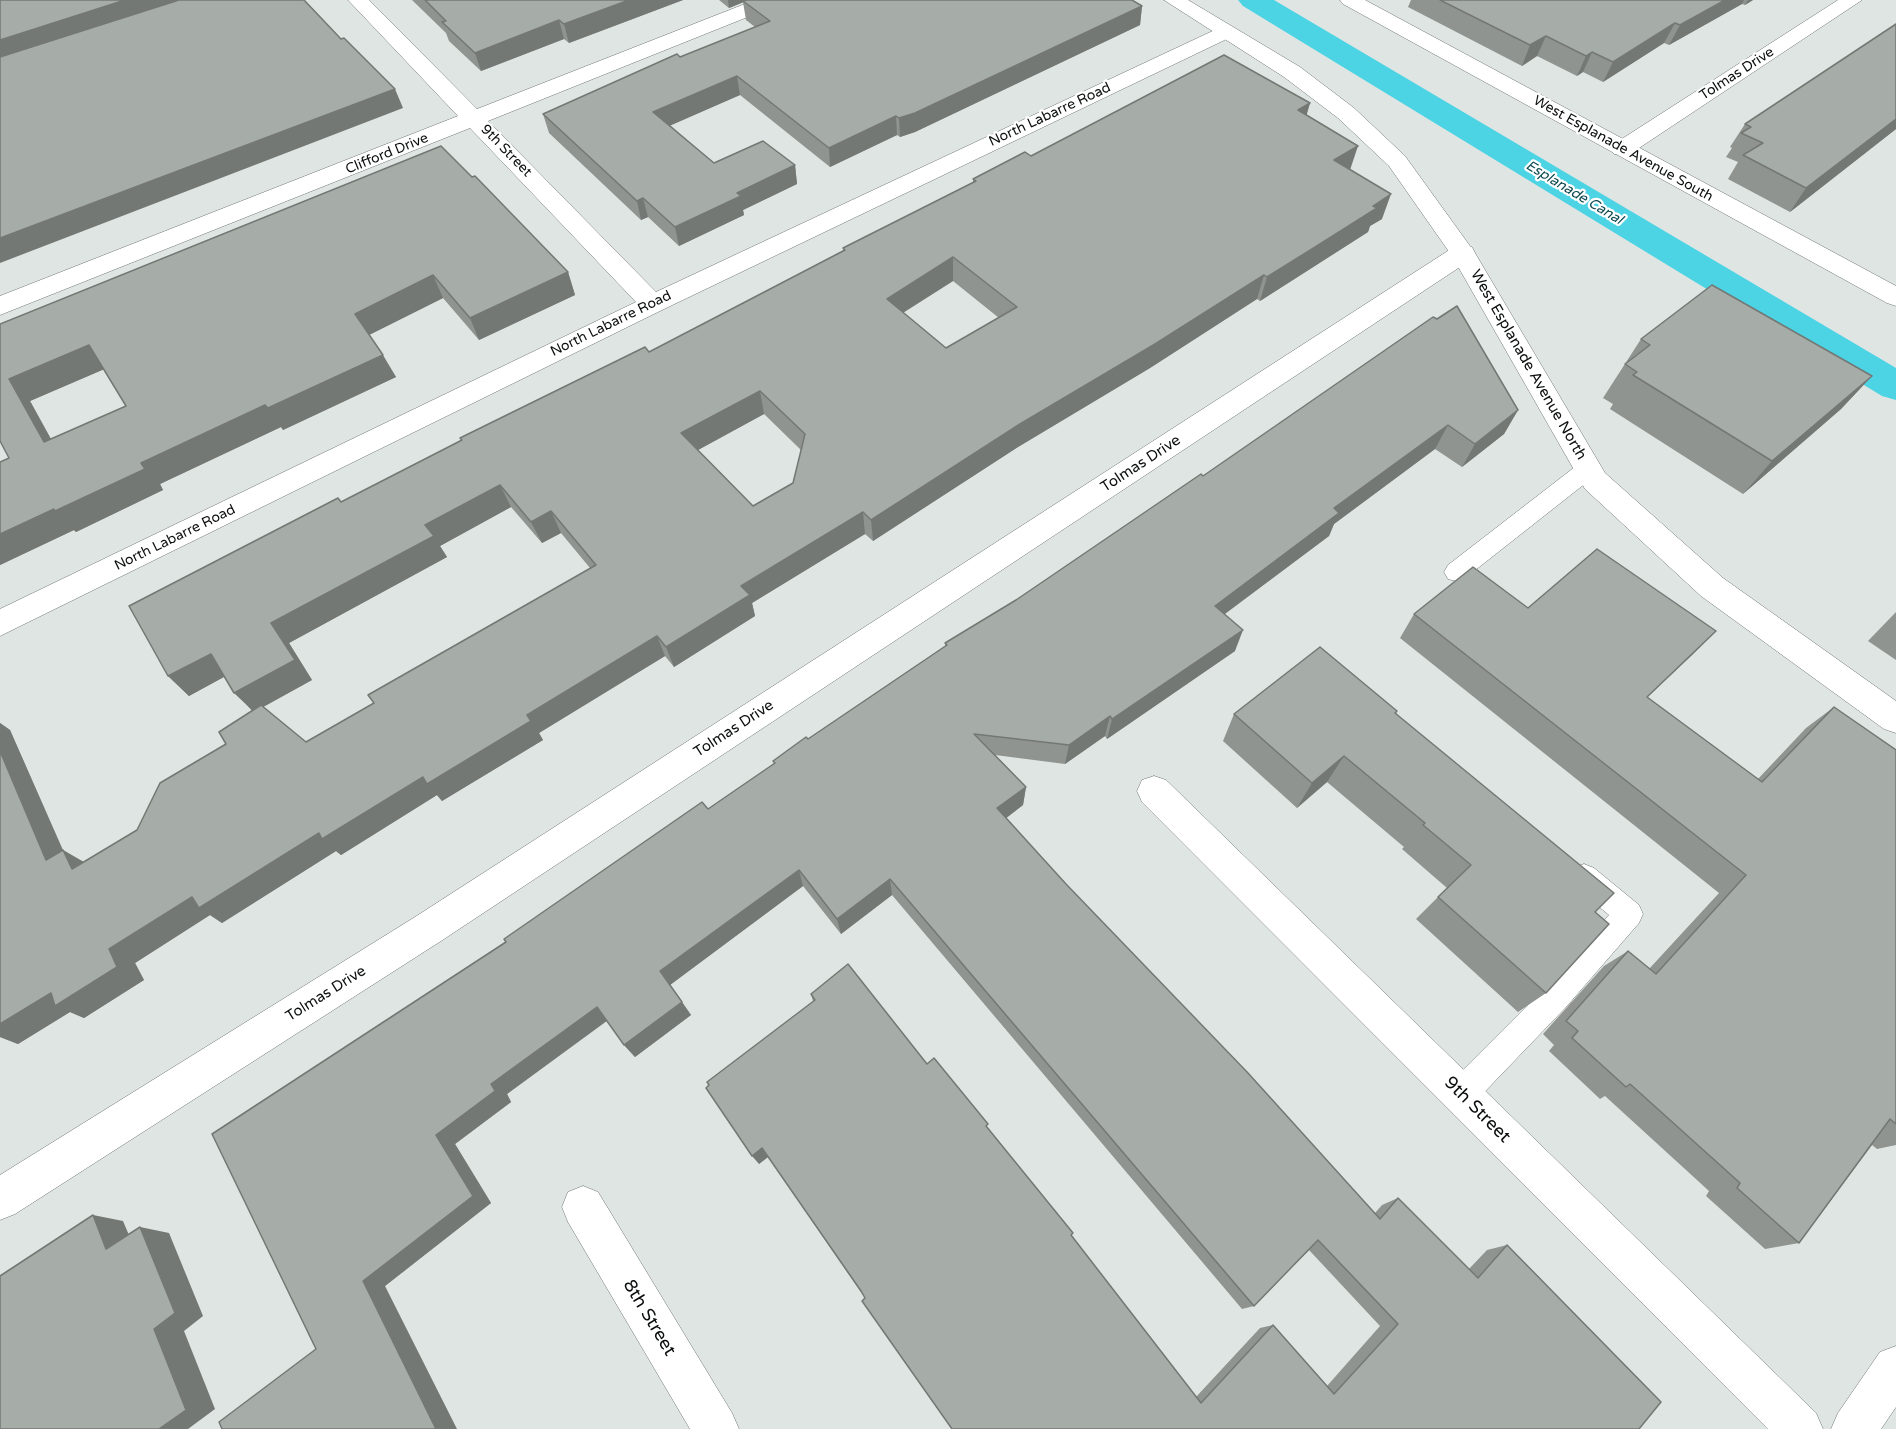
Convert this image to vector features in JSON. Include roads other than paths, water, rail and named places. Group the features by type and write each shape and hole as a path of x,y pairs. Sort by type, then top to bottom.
{"street":[{"name":"9th Street","path":"358,0 653,304"},
{"name":"Clifford Drive","path":"0,306 773,0"},
{"name":"West Esplanade Avenue South","path":"1350,0 1896,297"},
{"name":"Tolmas Drive","path":"1622,149 1852,0"},
{"name":"West Esplanade Avenue North","path":"1177,1 1292,72 1346,113 1397,161 1463,253 1595,482 1712,587 1896,720"},
{"name":"North Labarre Road","path":"0,623 653,304 1226,32"},
{"name":"Tolmas Drive","path":"0,1199 428,929 1463,253"},
{"name":"9th Street","path":"1154,791 1800,1429"},
{"name":"8th Street","path":"583,1207 716,1429"},
{"path":"1854,1429 1896,1368"}],"lane":[{"path":"1456,572 1588,469"},
{"path":"1461,1094 1556,997 1629,914 1562,859"}],"waterway":[{"name":"Esplanade Canal","path":"1253,0 1896,386"}]}
